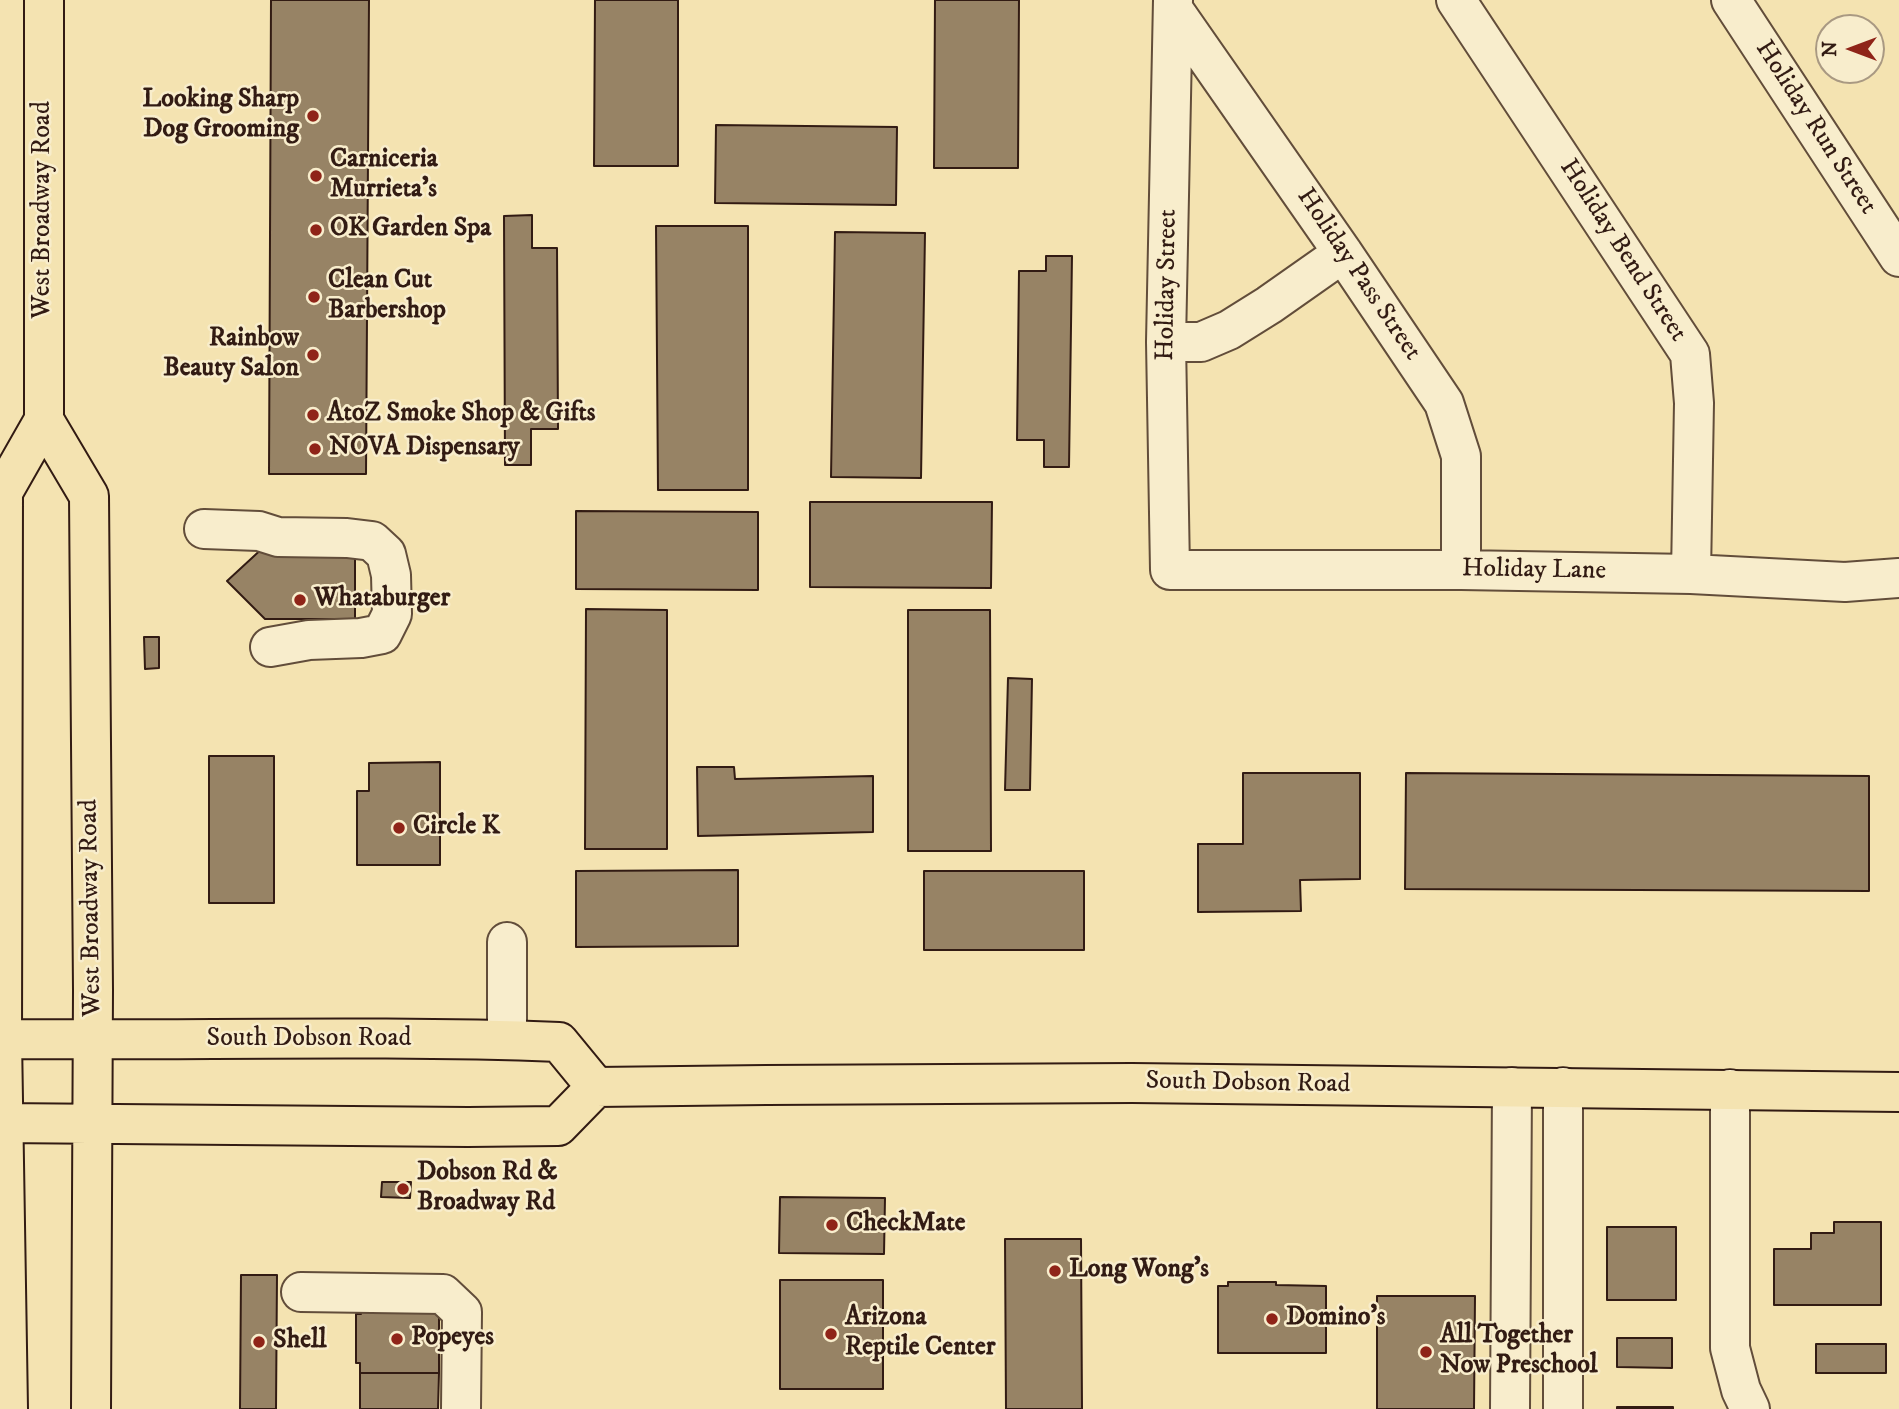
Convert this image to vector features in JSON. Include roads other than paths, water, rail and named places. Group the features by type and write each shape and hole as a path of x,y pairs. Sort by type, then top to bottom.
{"main road":[{"name":"West Broadway Road","path":"8,1409 1,1039 4,492 44,420 44,0"},
{"name":"West Broadway Road","path":"44,420 89,496 93,1040 91,1409"},
{"name":"South Dobson Road","path":"1,1039 559,1042 596,1087 1157,1083 1899,1092"},
{"path":"2,1124 558,1126 596,1087"}],"street":[{"name":"Holiday Bend Street","path":"1455,0 1690,354 1694,403 1691,574"},
{"name":"Holiday Run Street","path":"1731,0 1899,257"},
{"name":"Holiday Pass Street","path":"1173,5 1444,403 1461,456 1461,570"},
{"name":"Holiday Street","path":"1170,570 1166,342 1173,5"},
{"path":"1166,342 1200,342 1229,330 1269,306 1343,253"},
{"path":"204,529 259,531 278,537 372,541 386,554 391,575 392,614 382,634 361,638 309,640 270,647"},
{"name":"Holiday Lane","path":"1170,570 1461,570 1691,574 1844,582 1899,578"},
{"path":"508,942 508,1040"},
{"path":"1510,1409 1512,1087"},
{"path":"1563,1087 1563,1409"},
{"path":"1730,1089 1730,1348 1741,1390 1750,1409"},
{"path":"301,1292 443,1294 462,1312 461,1409"},
{"path":"1510,1355 1563,1355"}],"place":[{"name":"Looking Sharp Dog Grooming","path":"313,116"},
{"name":"Carniceria Murrieta's","path":"316,176"},
{"name":"OK Garden Spa","path":"316,230"},
{"name":"Clean Cut Barbershop","path":"314,297"},
{"name":"Rainbow Beauty Salon","path":"313,355"},
{"name":"AtoZ Smoke Shop & Gifts","path":"313,415"},
{"name":"NOVA Dispensary","path":"315,449"},
{"name":"Whataburger","path":"300,600"},
{"name":"Circle K","path":"399,828"},
{"name":"Dobson Rd & Broadway Rd","path":"403,1189"},
{"name":"CheckMate","path":"832,1225"},
{"name":"Long Wong's","path":"1055,1271"},
{"name":"Domino's","path":"1272,1319"},
{"name":"Arizona Reptile Center","path":"831,1334"},
{"name":"Popeyes","path":"397,1339"},
{"name":"Shell","path":"259,1342"},
{"name":"All Together Now Preschool","path":"1426,1352"}]}
